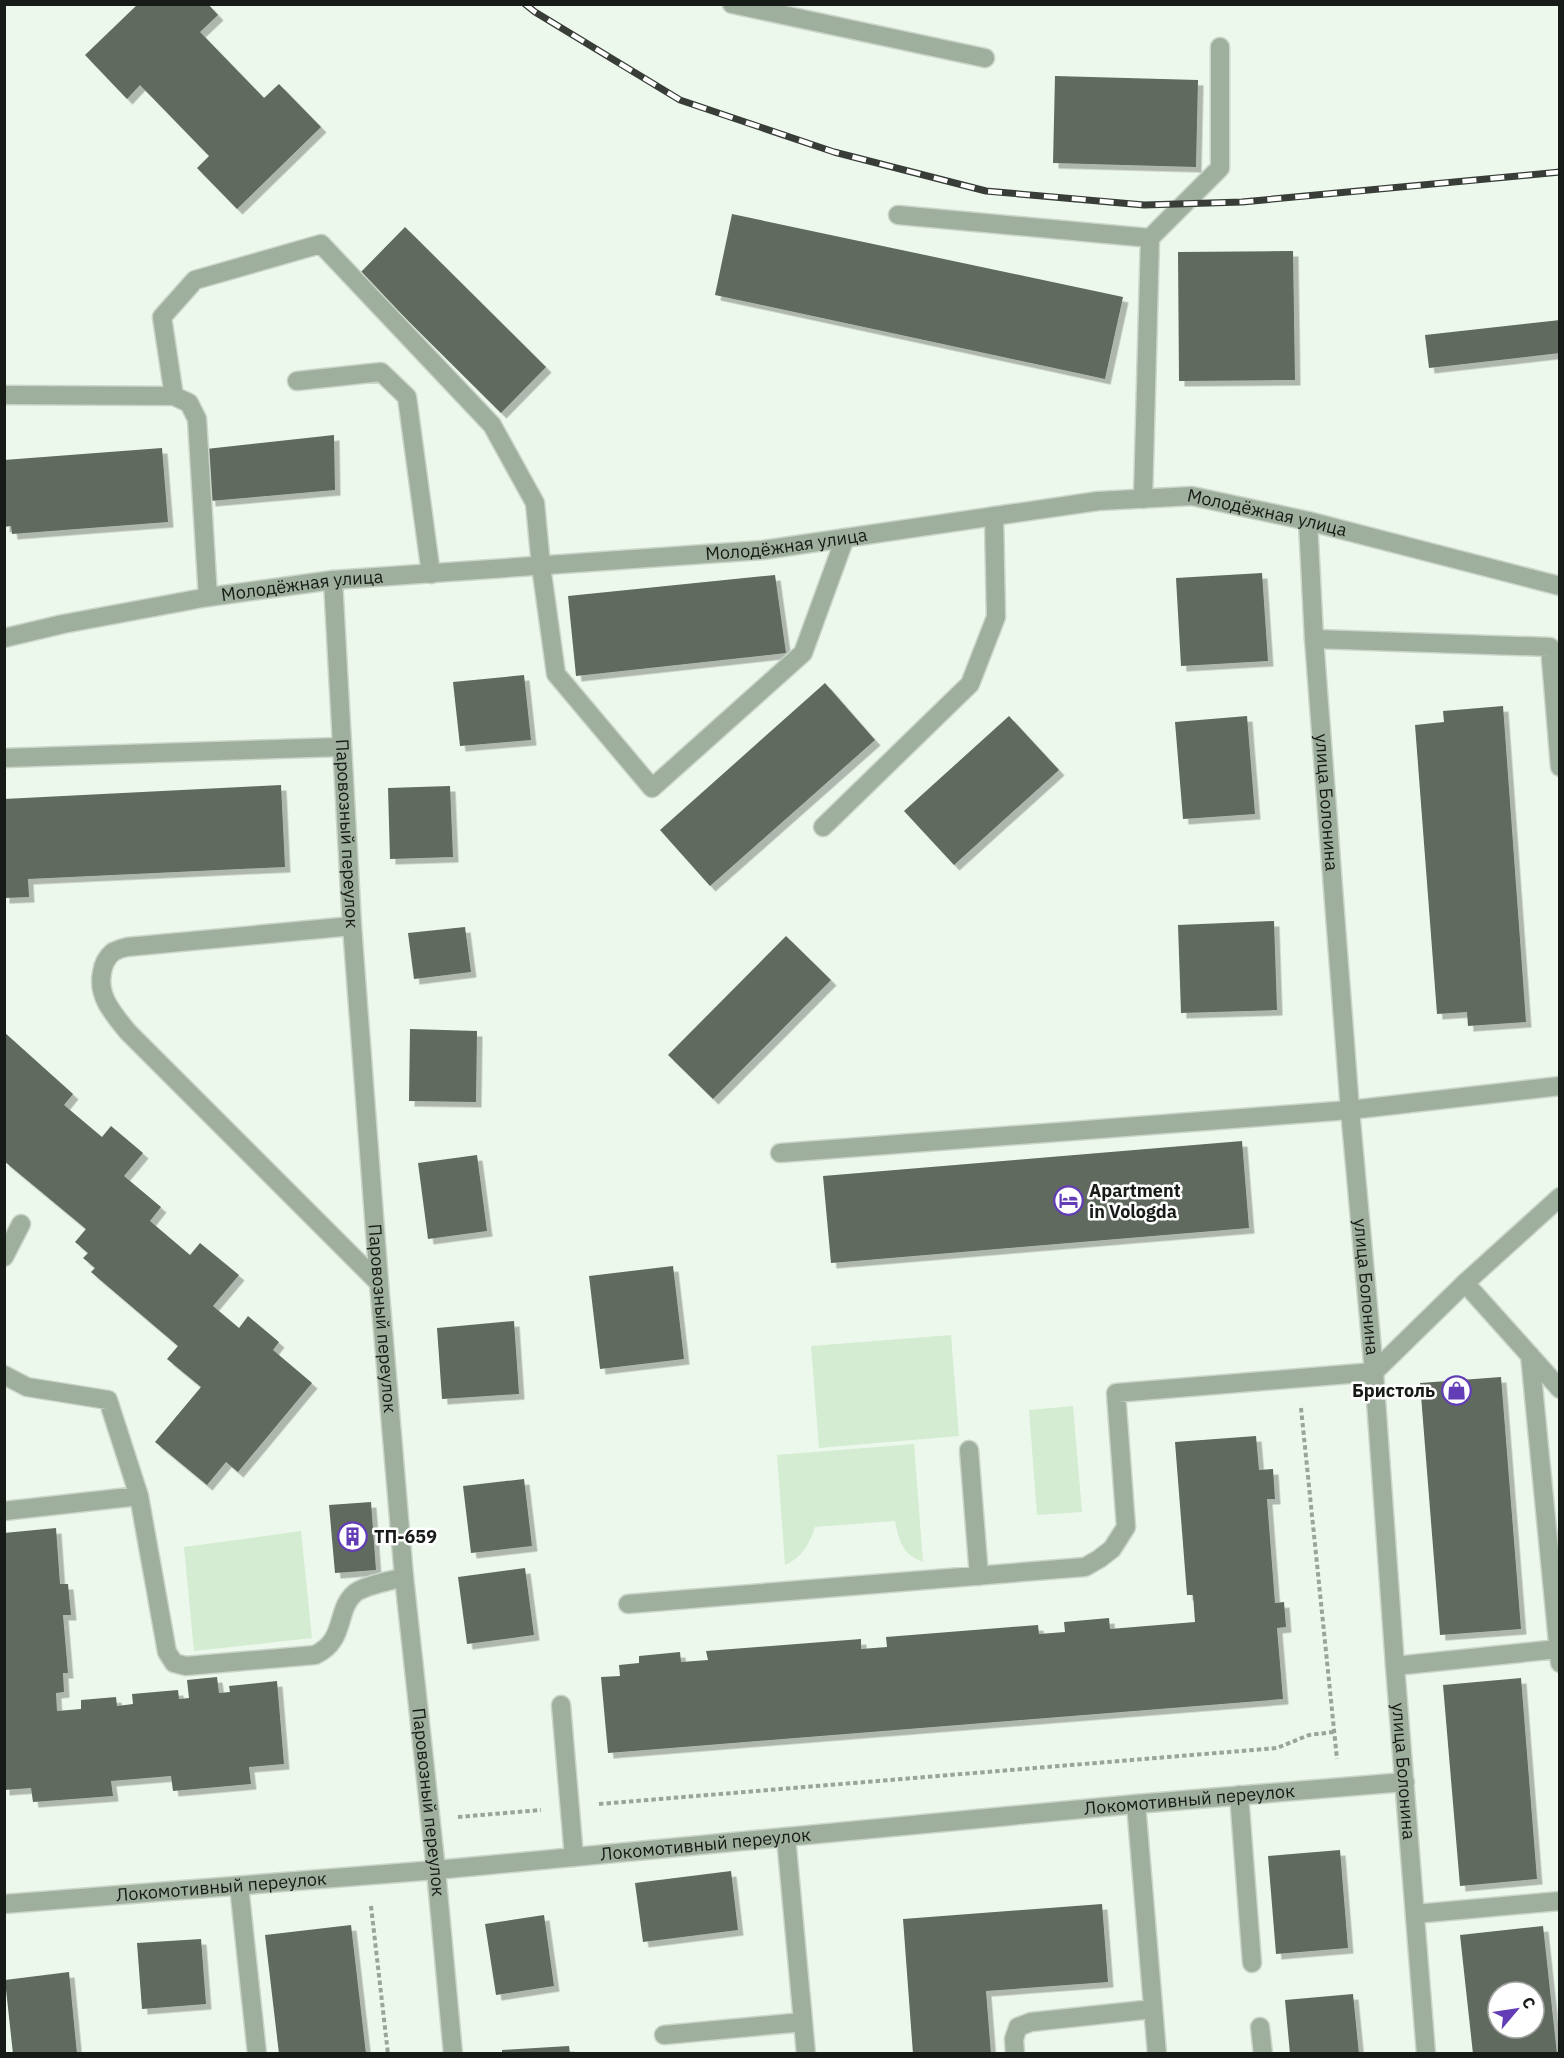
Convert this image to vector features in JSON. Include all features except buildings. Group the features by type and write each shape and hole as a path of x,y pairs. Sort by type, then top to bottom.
{"street":[{"path":"732,4 985,58"},
{"path":"1143,499 1150,238 1220,168 1220,47"},
{"path":"898,215 1150,238"},
{"path":"174,396 162,317 195,280 321,244 492,425 535,503 556,674 652,788 803,653 845,538"},
{"path":"297,381 381,372 407,398 431,574"},
{"path":"4,395 174,396 189,403 197,419 208,597"},
{"name":"Молодёжная улица","path":"4,638 63,624 208,597 333,580 763,550 1098,501 1192,496 1308,521 1560,586"},
{"path":"823,827 970,684 996,617 994,516"},
{"name":"улица Болонина","path":"1308,521 1314,639 1350,1110 1374,1372 1426,2054"},
{"name":"Паровозный переулок","path":"333,580 352,926 379,1283 404,1577 436,1870 453,2054"},
{"path":"1314,639 1550,647 1560,766"},
{"path":"4,758 341,747"},
{"path":"352,926 126,947 112,953 103,964 100,980 111,1011 128,1032 379,1283"},
{"path":"780,1153 1350,1110 1560,1086"},
{"path":"628,1604 1085,1567 1106,1554 1126,1527 1116,1392 1374,1372 1465,1283 1560,1197"},
{"path":"4,1257 21,1224"},
{"path":"1465,1283 1560,1389"},
{"path":"1395,1666 1559,1656 1530,1355"},
{"path":"4,1375 27,1388 108,1400 139,1496 167,1652 174,1663 186,1666 315,1655 332,1643 349,1601 355,1593 364,1588 404,1577"},
{"path":"969,1450 979,1576"},
{"path":"4,1511 139,1496"},
{"path":"561,1705 574,1857"},
{"name":"Локомотивный переулок","path":"4,1904 436,1870 1136,1804 1405,1782"},
{"path":"1239,1796 1252,1963"},
{"path":"1136,1804 1156,2054"},
{"path":"786,1837 806,2054"},
{"path":"239,1886 257,2054"},
{"path":"1415,1914 1560,1901"},
{"path":"1016,2054 1014,2039 1018,2027 1031,2022 1153,2009"},
{"path":"664,2035 803,2022"},
{"path":"1260,2026 1263,2054"}],"path":[{"path":"1298,1378 1340,1788"},
{"path":"430,1820 1277,1748 1309,1735 1334,1732"},
{"path":"368,1875 388,2054"}],"green space":[{"path":"951,1335 959,1436 819,1448 811,1346"},
{"path":"1073,1406 1082,1512 1037,1515 1029,1410"},
{"path":"914,1444 923,1562 906,1551 898,1535 895,1521 815,1527 804,1549 785,1565 777,1455"},
{"path":"301,1531 312,1638 194,1651 184,1547"}],"railway":[{"path":"525,4 680,100 834,152 986,191 1144,205 1242,202 1560,172"}],"place":[{"name":"Apartment in Vologda","path":"1068,1201"},
{"name":"Бристоль","path":"1456,1391"},
{"name":"ТП-659","path":"353,1537"}]}
